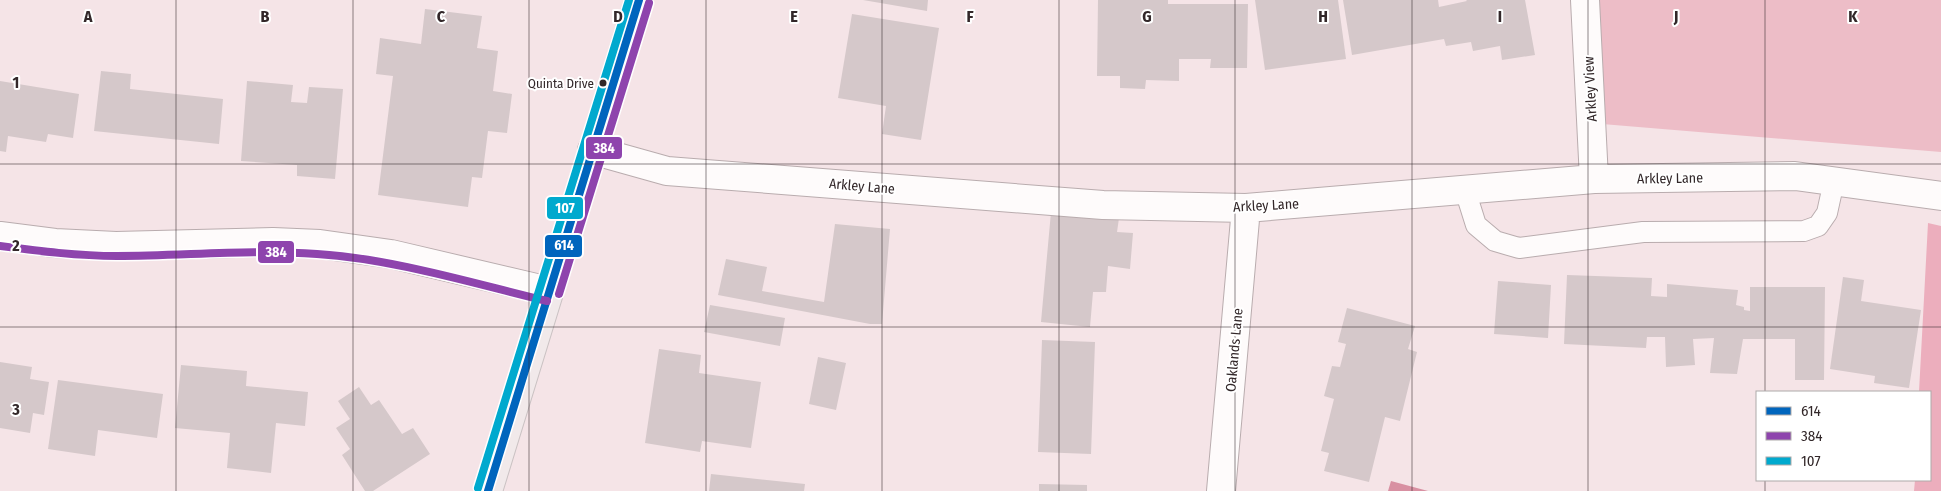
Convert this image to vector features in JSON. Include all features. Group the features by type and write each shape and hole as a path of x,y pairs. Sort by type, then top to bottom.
{"main road":[{"path":"488,491 639,0"}],"street":[{"name":"Arkley View","path":"1585,0 1594,179"},
{"name":"Arkley Lane","path":"592,150 667,171 1103,205 1246,208 1594,179 1795,176 1941,196"},
{"name":"Oaklands Lane","path":"1221,491 1246,208"},
{"path":"0,236 116,246 273,242 320,244 390,254 549,291"}],"lane":[{"path":"1465,190 1476,225 1496,242 1519,248 1643,232 1804,232 1818,226 1827,214 1834,181"}],"shaded area":[{"path":"1585,0 1941,0 1941,152 1590,123"},
{"path":"1928,223 1941,226 1941,491 1914,491 1915,481 1931,481 1931,391 1919,391"},
{"path":"1391,481 1428,491 1388,491"}],"building":[{"path":"863,0 928,0 927,11"},
{"path":"1098,0 1168,0 1168,4 1248,4 1247,68 1210,68 1211,59 1179,59 1179,81 1146,80 1145,89 1120,88 1120,76 1097,76"},
{"path":"1255,0 1338,0 1346,59 1265,70"},
{"path":"1343,0 1438,0 1439,7 1466,0 1525,0 1535,55 1502,60 1500,46 1473,51 1471,42 1446,46 1444,39 1352,55"},
{"path":"425,9 482,16 477,48 498,51 493,91 512,94 507,133 488,131 482,178 472,177 468,207 378,195 393,76 376,74 380,38 421,44"},
{"path":"852,14 939,28 921,140 882,134 886,106 838,98"},
{"path":"101,71 131,74 130,89 223,99 219,144 94,131"},
{"path":"0,81 79,94 73,138 48,134 46,142 8,136 6,152 0,151"},
{"path":"247,81 293,85 291,102 307,103 309,87 343,89 335,179 297,176 297,165 241,161"},
{"path":"1051,212 1119,218 1117,232 1133,233 1130,269 1108,266 1106,292 1093,292 1090,327 1041,322"},
{"path":"835,224 890,229 882,324 870,324 718,295 726,259 767,267 762,291 824,302"},
{"path":"1567,275 1652,278 1651,296 1667,297 1667,284 1738,290 1736,305 1750,311 1750,287 1825,287 1824,380 1795,380 1795,339 1743,339 1737,374 1710,373 1714,338 1693,339 1695,365 1666,367 1665,337 1647,337 1646,348 1564,344"},
{"path":"1843,277 1864,280 1861,301 1921,310 1909,388 1874,383 1875,376 1830,369"},
{"path":"1498,281 1551,285 1548,338 1494,334"},
{"path":"710,305 785,318 780,346 704,332"},
{"path":"1347,308 1415,326 1408,349 1417,352 1400,421 1385,417 1369,482 1324,471 1329,453 1321,451 1334,399 1324,396 1332,366 1340,367 1346,344 1338,342"},
{"path":"1042,340 1095,342 1091,454 1038,452"},
{"path":"659,349 701,355 699,373 761,382 751,448 702,441 700,452 645,443"},
{"path":"818,357 846,363 836,410 809,404"},
{"path":"0,362 32,367 30,379 49,382 44,415 33,413 30,433 0,428"},
{"path":"181,365 247,371 246,386 308,392 305,426 276,423 271,473 227,468 230,433 175,428"},
{"path":"58,380 163,394 157,438 98,430 95,456 48,449"},
{"path":"359,387 371,405 379,400 402,434 413,428 430,454 373,491 365,491 342,455 350,449 336,428 350,419 338,401"},
{"path":"711,474 805,484 804,491 709,491"},
{"path":"1039,484 1087,485 1087,491 1039,491"}],"transit line":[{"name":"107","path":"478,488 629,0"},
{"name":"614","path":"488,491 639,0"},
{"name":"384","path":"559,294 649,3"},
{"name":"384","path":"0,246 102,256 267,252 317,254 404,266 547,301"}],"place":[{"name":"Quinta Drive","path":"603,83"}]}
